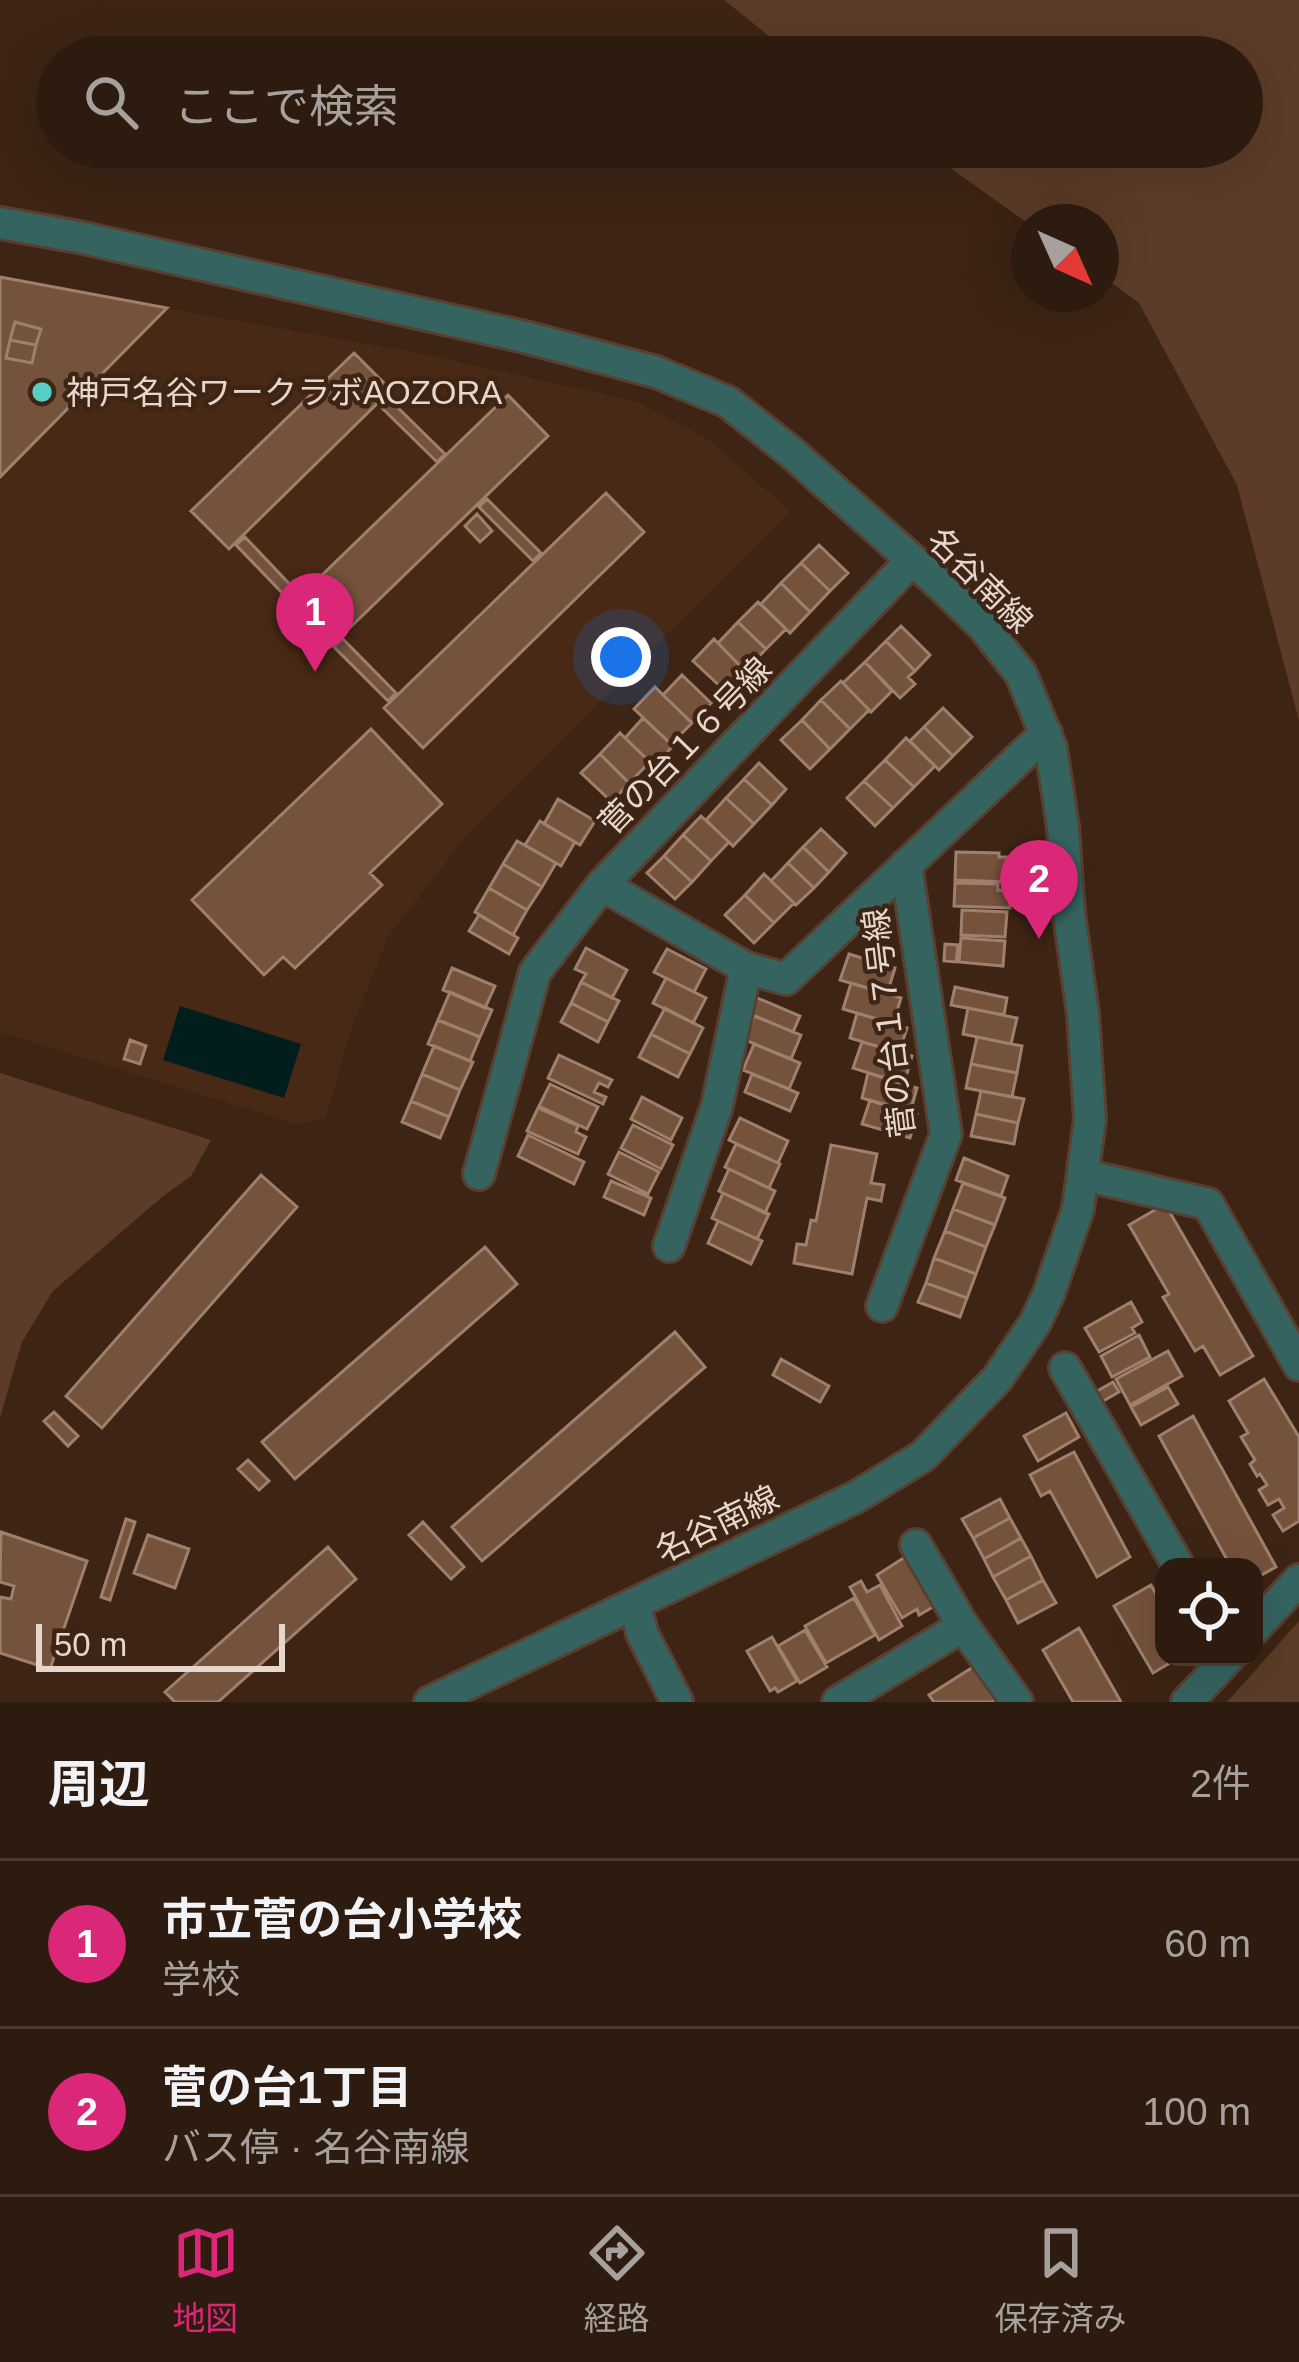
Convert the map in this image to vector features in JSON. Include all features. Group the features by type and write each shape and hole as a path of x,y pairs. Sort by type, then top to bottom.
{"street":[{"name":"名谷南線","path":"0,224 79,237 525,337 656,372 728,402 983,626 1021,674 1046,733 1064,827 1090,1119 1078,1209 1035,1323 997,1379 923,1456 638,1618 430,1702"},
{"name":"菅の台１６号線","path":"746,968 602,885 911,561"},
{"path":"669,1246 717,1106 746,968 786,979 1046,733"},
{"name":"菅の台１７号線","path":"882,1306 946,1134 906,865"},
{"path":"479,1174 535,972 602,885"},
{"path":"1084,1175 1208,1204 1299,1365"},
{"path":"1065,1368 1174,1558"},
{"path":"916,1545 963,1626 1017,1702"},
{"path":"1263,1619 1299,1580"},
{"path":"638,1618 677,1702"},
{"path":"838,1702 963,1626"},
{"path":"1187,1702 1220,1666"}],"shaded area":[{"path":"724,0 1299,0 1299,721 1237,485 1139,303 1119,288 1119,204 1011,204 1011,211 950,168 1263,168 1263,36 769,36"},
{"path":"167,308 418,353 639,402 711,441 790,511 469,832 387,939 352,1027 326,1118 299,1125 0,1032 0,477"},
{"path":"0,1073 211,1140 191,1176 53,1291 22,1342 0,1418"},
{"path":"1299,1621 1299,1702 1227,1702 1263,1666"}],"water":[{"path":"180,1006 301,1044 284,1098 163,1060"}],"building":[{"name":"神戸名谷ワークラボAOZORA","path":"0,277 167,308 0,477"},
{"path":"15,322 41,329 36,345 10,340"},
{"path":"10,340 36,345 32,363 6,358"},
{"path":"354,353 391,390 229,549 191,511"},
{"path":"508,395 548,436 329,648 289,607"},
{"path":"389,399 445,454 437,462 381,407"},
{"path":"606,493 644,532 423,748 384,708"},
{"path":"487,499 541,553 533,561 479,507"},
{"path":"477,514 492,531 480,542 465,526"},
{"path":"245,537 298,593 290,601 236,545"},
{"path":"819,545 848,573 830,591 801,563"},
{"path":"801,563 830,591 810,612 781,583"},
{"path":"781,583 810,612 790,633 761,604"},
{"path":"758,602 786,629 766,649 738,622"},
{"path":"738,622 766,649 745,671 718,643"},
{"path":"901,626 930,655 915,671 886,641"},
{"path":"343,639 396,693 388,701 334,647"},
{"path":"714,639 745,671 725,691 693,661"},
{"path":"886,641 915,671 908,677 915,684 900,698 865,662"},
{"path":"865,662 892,691 871,712 843,683"},
{"path":"682,675 711,703 692,723 663,695"},
{"path":"841,681 869,710 850,729 821,700"},
{"path":"655,687 692,723 671,744 634,709"},
{"path":"821,700 850,729 830,749 802,720"},
{"path":"943,708 972,737 953,756 924,727"},
{"path":"643,718 673,746 654,766 625,738"},
{"path":"802,720 830,749 810,769 781,740"},
{"path":"924,727 953,756 939,770 910,741"},
{"path":"371,729 442,804 370,873 382,885 295,968 283,957 264,975 192,900"},
{"path":"620,733 650,762 629,783 600,754"},
{"path":"906,738 935,766 914,787 885,760"},
{"path":"600,754 629,783 612,802 581,773"},
{"path":"885,760 914,787 893,808 864,781"},
{"path":"759,763 786,789 772,805 744,779"},
{"path":"744,779 772,805 754,824 726,798"},
{"path":"864,781 893,808 875,826 847,798"},
{"path":"726,798 754,824 733,846 706,820"},
{"path":"558,799 595,821 580,845 544,824"},
{"path":"701,816 729,842 711,861 683,835"},
{"path":"540,821 575,842 561,866 525,845"},
{"path":"821,829 846,853 829,872 803,847"},
{"path":"683,835 711,861 692,882 664,856"},
{"path":"517,841 556,863 542,887 503,864"},
{"path":"803,847 829,872 814,888 788,863"},
{"path":"956,852 1012,857 1010,882 955,880"},
{"path":"664,856 692,882 675,899 647,873"},
{"path":"788,863 814,888 796,905 771,881"},
{"path":"503,864 542,887 527,910 489,888"},
{"path":"764,874 794,903 774,923 745,895"},
{"path":"955,883 998,884 998,890 1010,891 1010,908 954,906"},
{"path":"489,888 527,910 513,935 475,912"},
{"path":"745,895 774,923 754,943 725,915"},
{"path":"962,910 1007,912 1005,937 961,935"},
{"path":"479,915 518,938 509,954 469,931"},
{"path":"961,938 1005,941 1003,966 959,962"},
{"path":"945,944 958,945 956,962 944,961"},
{"path":"586,948 627,970 612,998 581,982 586,974 575,969"},
{"path":"667,949 706,969 694,992 654,972"},
{"path":"849,954 895,968 887,994 840,980"},
{"path":"452,968 495,986 485,1008 443,990"},
{"path":"666,978 706,998 693,1023 653,1003"},
{"path":"581,982 619,1001 608,1022 571,1003"},
{"path":"851,983 901,998 893,1024 843,1009"},
{"path":"955,987 1007,998 1004,1015 951,1005"},
{"path":"450,992 492,1010 480,1037 438,1020"},
{"path":"755,997 800,1016 793,1032 748,1013"},
{"path":"571,1003 608,1022 598,1042 561,1022"},
{"path":"665,1008 703,1028 690,1054 651,1034"},
{"path":"968,1008 1017,1018 1011,1044 963,1034"},
{"path":"857,1013 907,1028 899,1053 850,1038"},
{"path":"754,1016 801,1035 791,1059 745,1040"},
{"path":"438,1020 480,1037 470,1061 428,1044"},
{"path":"651,1034 690,1054 678,1077 639,1057"},
{"path":"977,1037 1022,1046 1017,1073 971,1064"},
{"path":"130,1040 146,1046 140,1064 124,1059"},
{"path":"862,1042 912,1056 904,1084 853,1068"},
{"path":"754,1044 800,1063 789,1089 743,1070"},
{"path":"434,1046 473,1062 460,1090 422,1074"},
{"path":"559,1055 612,1080 608,1087 599,1083 594,1092 606,1097 603,1104 548,1078"},
{"path":"971,1064 1017,1073 1012,1097 966,1088"},
{"path":"868,1073 917,1088 910,1113 862,1098"},
{"path":"422,1074 460,1090 449,1117 411,1101"},
{"path":"752,1074 798,1093 790,1111 745,1092"},
{"path":"550,1084 598,1107 587,1129 539,1106"},
{"path":"981,1091 1024,1099 1018,1123 976,1114"},
{"path":"642,1097 682,1118 671,1140 631,1119"},
{"path":"870,1100 917,1114 910,1138 862,1124"},
{"path":"411,1101 449,1117 440,1138 402,1122"},
{"path":"538,1108 578,1126 576,1132 586,1137 578,1154 527,1131"},
{"path":"976,1114 1018,1123 1014,1144 971,1136"},
{"path":"740,1118 788,1141 778,1163 729,1140"},
{"path":"633,1125 673,1145 661,1169 621,1148"},
{"path":"528,1135 584,1162 574,1184 518,1156"},
{"path":"736,1144 780,1164 769,1188 725,1167"},
{"path":"831,1145 877,1154 871,1183 884,1185 881,1201 867,1198 852,1274 794,1263 797,1244 806,1245 811,1220 816,1221"},
{"path":"619,1152 659,1172 648,1194 608,1174"},
{"path":"964,1158 1008,1176 1001,1196 956,1180"},
{"path":"729,1169 775,1191 765,1213 719,1191"},
{"path":"261,1175 297,1207 102,1428 66,1396"},
{"path":"611,1181 651,1198 644,1215 604,1197"},
{"path":"963,1183 1005,1198 995,1225 953,1209"},
{"path":"723,1193 769,1214 757,1239 712,1218"},
{"path":"1165,1204 1253,1356 1220,1375 1203,1346 1195,1351 1129,1225"},
{"path":"953,1209 995,1225 986,1247 945,1231"},
{"path":"718,1221 762,1241 751,1264 708,1243"},
{"path":"945,1231 986,1247 976,1274 934,1258"},
{"path":"485,1247 517,1284 295,1479 262,1442"},
{"path":"934,1258 976,1274 967,1298 926,1283"},
{"path":"926,1283 967,1298 960,1317 918,1302"},
{"path":"1131,1302 1142,1322 1132,1328 1135,1333 1099,1352 1085,1328"},
{"path":"675,1332 705,1367 482,1561 452,1527"},
{"path":"1139,1335 1150,1357 1112,1377 1101,1356"},
{"path":"1168,1351 1182,1376 1130,1405 1116,1379"},
{"path":"781,1359 829,1386 820,1402 773,1375"},
{"path":"1264,1379 1299,1437 1299,1521 1283,1531 1273,1515 1284,1508 1279,1499 1268,1505 1259,1490 1267,1485 1250,1464 1255,1460 1241,1437 1248,1433 1229,1401"},
{"path":"1113,1382 1119,1392 1098,1404 1092,1394"},
{"path":"1168,1387 1178,1404 1141,1425 1131,1407"},
{"path":"54,1412 78,1436 68,1446 44,1421"},
{"path":"1066,1413 1079,1437 1038,1461 1024,1436"},
{"path":"1193,1416 1276,1567 1263,1574 1263,1558 1226,1558 1159,1436"},
{"path":"1074,1452 1130,1557 1097,1577 1050,1491 1041,1496 1030,1475"},
{"path":"248,1460 269,1481 259,1490 238,1469"},
{"path":"1000,1499 1010,1518 973,1538 962,1519"},
{"path":"1010,1518 1021,1538 984,1559 973,1538"},
{"path":"126,1519 135,1522 110,1600 101,1597"},
{"path":"423,1522 464,1567 451,1579 409,1535"},
{"path":"1,1532 87,1561 50,1669 0,1653 0,1597 11,1599 14,1586 0,1582"},
{"path":"148,1535 189,1549 175,1588 134,1573"},
{"path":"1021,1538 1031,1556 993,1577 984,1559"},
{"path":"328,1547 356,1579 218,1702 175,1702 165,1692"},
{"path":"1031,1556 1043,1580 1006,1600 993,1577"},
{"path":"905,1557 933,1607 902,1618 877,1575"},
{"path":"1043,1580 1056,1603 1018,1623 1006,1600"},
{"path":"861,1581 867,1592 880,1585 902,1626 879,1640 850,1587"},
{"path":"1151,1585 1155,1592 1155,1666 1165,1666 1153,1673 1114,1606"},
{"path":"854,1598 875,1635 826,1663 805,1626"},
{"path":"1079,1628 1121,1702 1073,1702 1043,1650"},
{"path":"805,1630 827,1667 800,1683 778,1646"},
{"path":"772,1637 797,1681 778,1692 770,1691 747,1651"},
{"path":"973,1667 996,1702 934,1702 929,1695"}],"place":[{"name":"神戸名谷ワークラボAOZORA","path":"42,392"},
{"name":"市立菅の台小学校","path":"315,672"},
{"name":"菅の台1丁目","path":"1039,939"}]}
